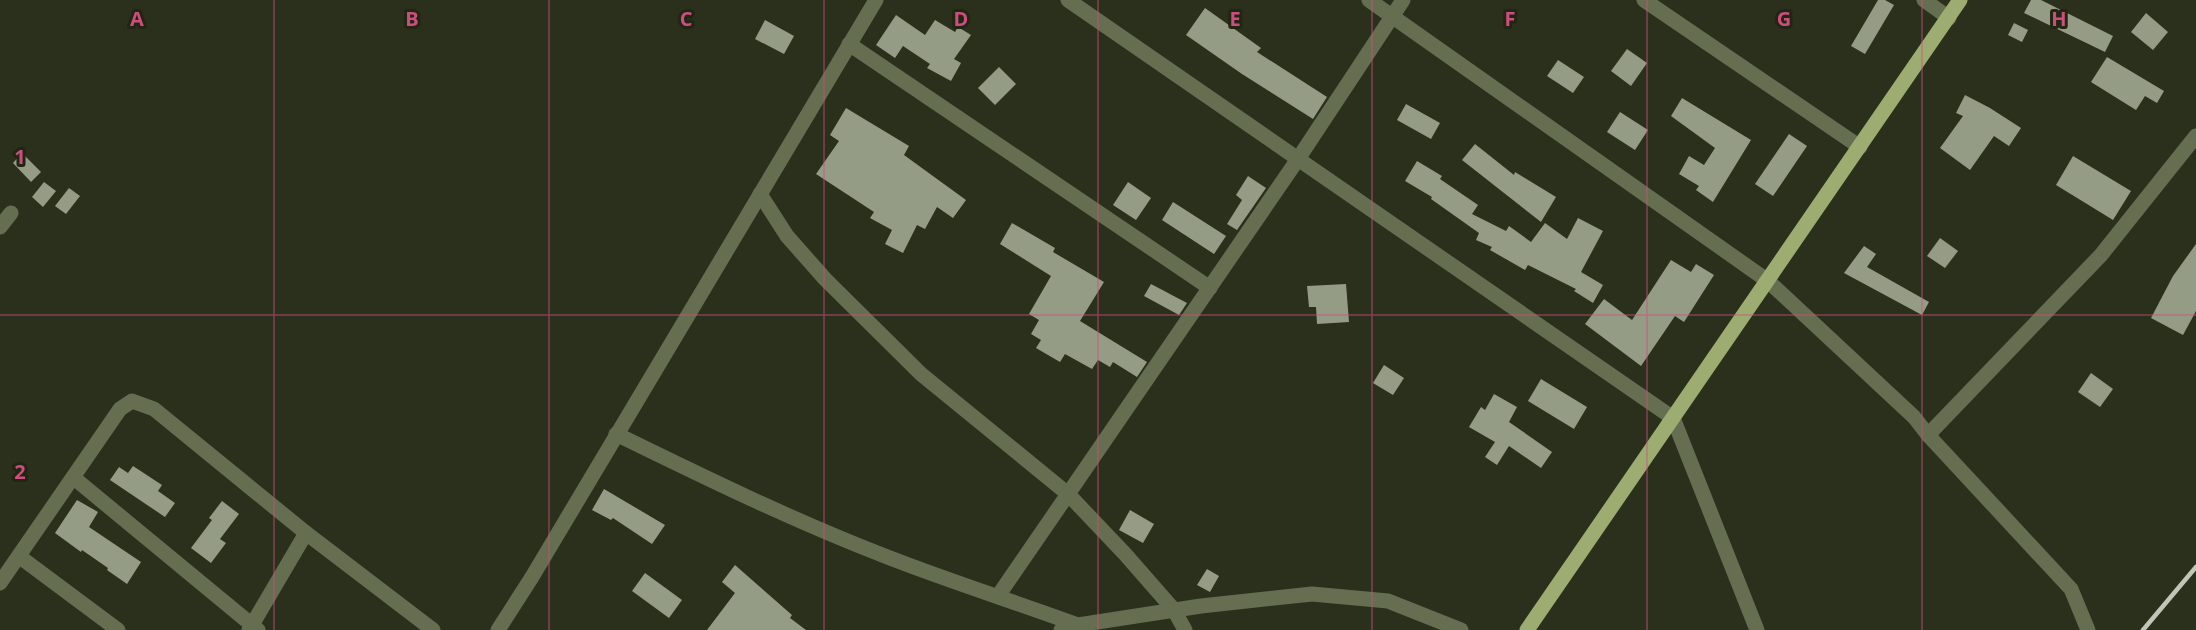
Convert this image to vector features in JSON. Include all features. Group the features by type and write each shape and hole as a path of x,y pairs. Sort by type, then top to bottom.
{"main road":[{"path":"1527,630 1960,0"}],"street":[{"path":"498,630 532,577 876,0"},
{"path":"1068,0 1673,418 1757,630"},
{"path":"1369,0 1768,281 1914,417 2071,589 2088,630"},
{"path":"998,596 1298,159 1403,0"},
{"path":"1644,0 1860,147"},
{"path":"1924,0 1949,18"},
{"path":"849,44 1210,288"},
{"path":"1928,435 2101,255 2196,136"},
{"path":"760,194 787,236 825,279 921,374 1068,494 1174,610 1185,630"},
{"path":"0,227 11,213"},
{"path":"0,583 120,409 132,401 154,409 306,533 433,630"},
{"path":"616,434 753,501 802,522 890,558 1078,625"},
{"path":"74,478 254,629 306,533"},
{"path":"20,557 118,630"},
{"path":"1061,630 1078,625 1174,610 1312,594 1388,601 1461,630"}],"building":[{"path":"1878,0 1885,0 1894,5 1865,54 1851,46"},
{"path":"2031,0 2041,0 2113,36 2105,52 2024,13"},
{"path":"1205,8 1261,48 1257,52 1327,97 1313,119 1186,35"},
{"path":"2146,13 2168,32 2153,50 2131,32"},
{"path":"896,15 925,35 935,20 955,32 958,27 971,35 954,59 961,63 951,81 927,68 930,64 903,46 895,58 876,45"},
{"path":"765,20 794,36 784,54 755,39"},
{"path":"2014,23 2028,30 2022,42 2008,35"},
{"path":"1627,49 1647,63 1631,86 1611,71"},
{"path":"2107,57 2164,91 2157,103 2145,96 2136,110 2091,82"},
{"path":"1558,60 1584,77 1573,93 1547,76"},
{"path":"999,67 1016,84 995,105 978,88"},
{"path":"1965,95 2021,128 2009,146 1994,136 1970,170 1940,148 1963,116 1956,113"},
{"path":"1682,98 1751,140 1713,202 1696,190 1699,186 1679,174 1689,156 1704,165 1715,148 1671,116"},
{"path":"1406,104 1440,123 1431,139 1397,120"},
{"path":"846,108 909,146 904,155 966,200 953,218 937,207 925,229 917,225 903,253 885,244 892,230 870,218 874,212 816,174 839,141 830,135"},
{"path":"1620,112 1648,130 1635,150 1607,132"},
{"path":"1789,134 1807,146 1773,196 1755,184"},
{"path":"1475,144 1514,175 1515,172 1556,197 1541,222 1462,160"},
{"path":"22,153 41,172 31,182 13,163"},
{"path":"2073,156 2131,191 2113,220 2056,185"},
{"path":"1417,161 1442,176 1440,179 1478,205 1472,214 1506,231 1509,226 1531,242 1545,223 1567,239 1578,218 1603,231 1581,272 1603,285 1593,303 1574,291 1576,289 1528,265 1525,270 1490,250 1492,247 1476,240 1479,233 1431,199 1432,197 1405,181"},
{"path":"1248,176 1266,188 1237,230 1227,224 1242,200 1236,195"},
{"path":"44,182 56,191 43,207 32,197"},
{"path":"1128,182 1151,198 1136,220 1113,205"},
{"path":"69,188 80,196 66,214 55,206"},
{"path":"1173,202 1226,236 1214,254 1162,220"},
{"path":"1012,223 1055,248 1053,252 1104,282 1080,321 1147,362 1137,377 1113,362 1110,367 1098,360 1092,369 1065,354 1060,362 1036,348 1041,340 1031,334 1039,320 1029,314 1051,276 1000,244"},
{"path":"1940,238 1958,251 1945,268 1927,256"},
{"path":"2196,244 2196,311 2183,335 2151,318 2173,276"},
{"path":"1864,246 1876,254 1867,267 1929,302 1922,315 1844,273"},
{"path":"1671,260 1691,272 1696,264 1714,275 1684,322 1675,316 1641,366 1585,324 1604,299 1632,320"},
{"path":"1151,284 1187,303 1179,315 1144,296"},
{"path":"1346,284 1349,322 1317,324 1316,307 1309,307 1307,286"},
{"path":"1384,365 1404,378 1393,395 1373,383"},
{"path":"2091,373 2113,389 2100,407 2078,392"},
{"path":"1541,379 1587,407 1574,429 1528,401"},
{"path":"1494,394 1517,407 1509,422 1552,452 1541,468 1509,446 1497,465 1485,457 1495,442 1469,427 1481,407 1485,410"},
{"path":"133,466 162,485 158,491 175,503 165,517 110,480 119,467 128,473"},
{"path":"604,489 665,525 652,544 613,518 611,520 592,510"},
{"path":"77,500 98,512 89,527 141,562 127,584 107,570 108,568 55,533"},
{"path":"222,501 239,514 220,539 226,543 211,563 191,548 212,520 209,518"},
{"path":"1130,510 1154,524 1143,543 1119,530"},
{"path":"735,565 792,615 790,618 806,630 707,630 735,593 722,582"},
{"path":"1207,569 1219,576 1210,592 1197,585"},
{"path":"645,573 682,600 669,618 632,591"}],"railway":[{"path":"2143,630 2196,567"}]}
